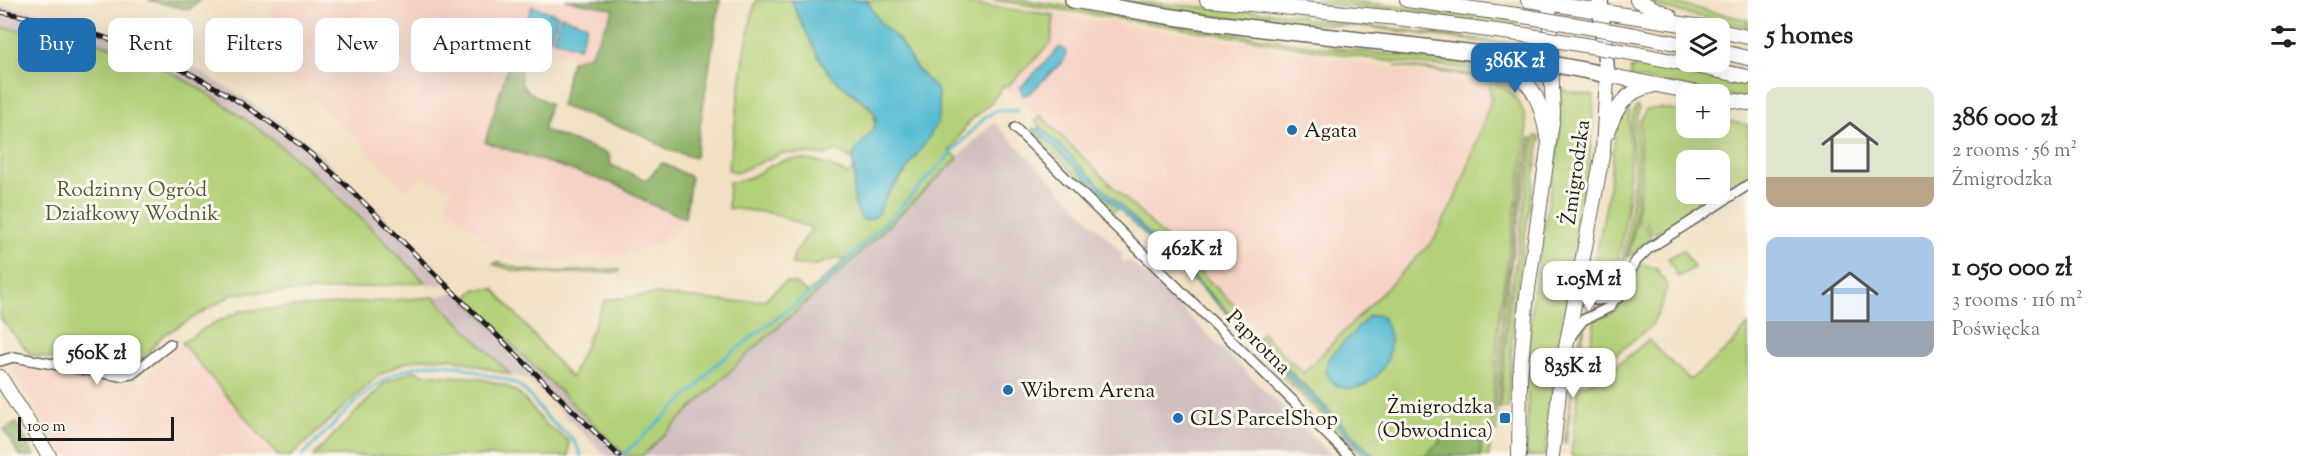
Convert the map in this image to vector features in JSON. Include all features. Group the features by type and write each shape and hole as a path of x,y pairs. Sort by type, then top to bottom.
{"main road":[{"path":"1073,0 1231,25 1463,50 1553,63 1607,75"},
{"name":"Żmigrodzka","path":"1601,5 1607,75"}],"street":[{"path":"1207,0 1398,18 1519,34 1638,54 1748,77"},
{"path":"1407,0 1517,15 1676,43"},
{"path":"1528,0 1601,5 1676,22"},
{"path":"1637,0 1654,10 1676,18"},
{"name":"Żmigrodzka","path":"1519,456 1520,378 1526,303 1550,152 1553,115 1553,63 1549,2"},
{"path":"1730,33 1748,37"},
{"path":"1463,50 1505,67 1531,88 1542,108 1550,152"},
{"path":"1730,54 1748,58"},
{"path":"1607,75 1676,89"},
{"name":"Żmigrodzka","path":"1552,456 1556,408 1603,151 1607,75"},
{"path":"1603,151 1613,117 1624,99 1641,88 1656,85"},
{"path":"1730,100 1748,103"},
{"name":"Paprotna","path":"1015,128 1349,456"},
{"path":"1568,340 1583,320 1610,307 1618,298 1636,261 1648,249 1748,185"},
{"path":"1579,279 1596,300 1618,298"},
{"path":"0,361 14,357 120,376 132,374 170,344"},
{"path":"0,377 49,456"}],"shaded area":[{"path":"274,0 565,0 614,9 590,55 574,59 552,52 552,18 411,18 411,72 506,72 485,142 620,186 650,204 685,218 671,235 658,244 625,255 529,263 501,255 446,205 452,188 420,177 411,187 403,188 358,139 289,79 278,72 303,72 303,18 267,18"},
{"path":"0,6 56,18 18,18 18,30 0,27"},
{"path":"1054,15 1190,34 1409,72 1489,81 1491,100 1460,188 1434,240 1303,373 1099,170 1040,115 1037,118 1007,87 1051,43"},
{"path":"96,30 108,33 108,47 96,44"},
{"path":"193,67 246,99 310,144 453,283 428,286 340,196 239,112 166,72 193,72"},
{"path":"994,122 1123,254 1120,259 1125,263 1129,260 1160,288 1332,456 642,456 749,353 837,275"},
{"path":"460,291 465,299 626,456 606,456 527,378 511,375 434,297"},
{"path":"182,343 278,456 65,456 11,366 105,382 132,384 141,381"}],"green space":[{"path":"148,0 200,0 189,10"},
{"path":"565,0 720,0 695,158 669,150 641,134 561,106 571,61 590,55 614,9"},
{"path":"756,0 791,0 826,67 838,82 874,112 875,127 853,156 853,160 837,151 824,155 783,153 736,173 728,169 743,63"},
{"path":"867,0 918,3 917,0 942,0 1054,15 1051,43 1007,87 1004,85 989,105 969,122 950,151 958,158 837,275 749,353 642,456 626,456 465,299 476,289 494,289 571,378 605,300 655,294 732,302 764,300 785,282 794,283 808,293 845,260 838,258 812,266 792,264 794,254 812,228 771,213 728,208 729,182 748,179 782,161 801,159 821,163 848,175 854,168 855,204 871,219 878,213 887,195 905,173 908,164 936,124 939,108 937,90 916,68 898,40 880,23"},
{"path":"992,0 1025,0 1308,45 1488,66 1521,83 1517,87 1490,74 1456,67 1389,61"},
{"path":"1112,0 1302,15 1302,18 1528,45 1529,48 1369,27 1225,18"},
{"path":"1280,0 1342,0 1516,21 1515,27 1394,11"},
{"path":"1645,0 1660,0 1748,20 1748,27 1730,23 1730,18 1707,18 1666,9"},
{"name":"Rodzinny Ogród Działkowy Wodnik","path":"0,27 18,30 18,72 96,72 96,43 108,46 108,72 170,72 216,99 254,125 325,184 425,282 321,291 235,293 162,336 141,361 127,369 105,370 30,354 0,318"},
{"path":"1635,41 1676,50 1676,55 1639,48 1640,44"},
{"path":"1636,61 1676,70 1676,72 1687,72 1748,85 1748,99 1730,96 1730,84 1676,86 1630,77 1631,68 1636,68"},
{"path":"1395,66 1491,76 1515,89 1492,79"},
{"path":"506,72 520,72 521,84 529,92 550,104 543,130 609,154 611,165 646,180 662,163 691,177 685,218 650,204 620,186 485,142"},
{"path":"1489,81 1505,88 1517,100 1524,114 1527,132 1499,317 1489,456 1374,456 1258,338 1262,333 1303,373 1434,240 1460,188 1491,100"},
{"path":"1560,90 1594,96 1590,155 1578,253 1555,373 1545,456 1527,456 1528,352 1534,287 1558,145"},
{"path":"1626,102 1629,110 1630,162 1623,237 1614,274 1610,281 1595,292 1591,281 1608,195 1617,120"},
{"path":"1637,106 1639,109 1636,126 1638,169 1632,230 1622,269 1614,283 1605,292 1602,289 1613,282 1618,273 1628,228 1634,170 1632,118"},
{"path":"1659,108 1676,111 1676,138 1730,138 1730,121 1748,125 1748,180 1730,191 1730,150 1676,150 1676,204 1710,204 1665,232 1663,229 1656,233 1651,232 1645,220 1636,219 1641,183 1640,122 1646,110"},
{"path":"1040,115 1242,313 1235,319 1047,134 1035,121"},
{"path":"1032,127 1118,208 1114,212 1037,137"},
{"path":"1535,136 1540,137 1514,307 1508,408 1500,408 1510,298"},
{"path":"1529,138 1532,138 1530,153 1510,269 1496,432 1493,429 1504,298"},
{"path":"1636,222 1643,224 1652,238 1628,257"},
{"path":"1683,250 1694,268 1678,277 1668,258"},
{"path":"497,262 521,269 546,272 619,269 619,272 545,274 515,271 493,264"},
{"path":"1643,264 1657,269 1667,286 1661,307 1651,326 1585,379 1595,319 1607,316 1616,310 1625,296 1631,279"},
{"path":"434,297 511,375 451,358 419,359 401,364 379,375 291,456 278,456 182,343 212,324 241,311"},
{"path":"1585,324 1577,378 1574,378 1566,444 1564,443 1579,341"},
{"path":"1748,325 1748,456 1571,456 1579,386 1604,375 1648,340 1690,380 1729,347"},
{"path":"1253,342 1369,456 1364,456 1251,346"},
{"path":"414,370 422,374 477,378 507,386 520,394 545,424 569,442 569,456 313,456 385,383"},
{"path":"16,423 35,456 20,456 4,430"},
{"path":"1453,430 1481,443 1481,456 1424,456"}],"water":[{"path":"791,0 867,0 880,23 899,40 916,68 937,90 939,111 933,131 887,195 878,214 871,219 863,220 856,209 853,192 855,174 853,156 874,128 876,116 862,99 836,80 825,67"},
{"path":"532,6 558,15 552,32 552,18 528,18"},
{"path":"561,16 587,25 579,48 553,39"},
{"path":"1060,47 1066,52 1064,60 1030,93 1023,95 1020,88"},
{"path":"1040,126 1227,311 1227,313 1036,130"},
{"path":"1369,316 1381,316 1389,334 1390,351 1384,366 1374,378 1361,386 1348,389 1336,384 1326,372 1328,359"},
{"path":"1256,339 1374,456 1369,456 1253,342"}],"waterway":[{"path":"625,453 697,387 714,366 823,283 892,216 985,117 998,110 1018,111"},
{"path":"302,456 341,416 380,382 402,371 425,365 451,365 513,382 528,394 549,419 574,441 581,456"}],"railway":[{"path":"0,12 76,29 148,54 217,88 282,131 363,201 619,456"}],"place":[{"name":"Agata","path":"1292,130"},
{"name":"Wibrem Arena","path":"1008,390"},
{"name":"GLS ParcelShop","path":"1178,418"},
{"name":"Żmigrodzka (Obwodnica)","path":"1505,418"}]}
